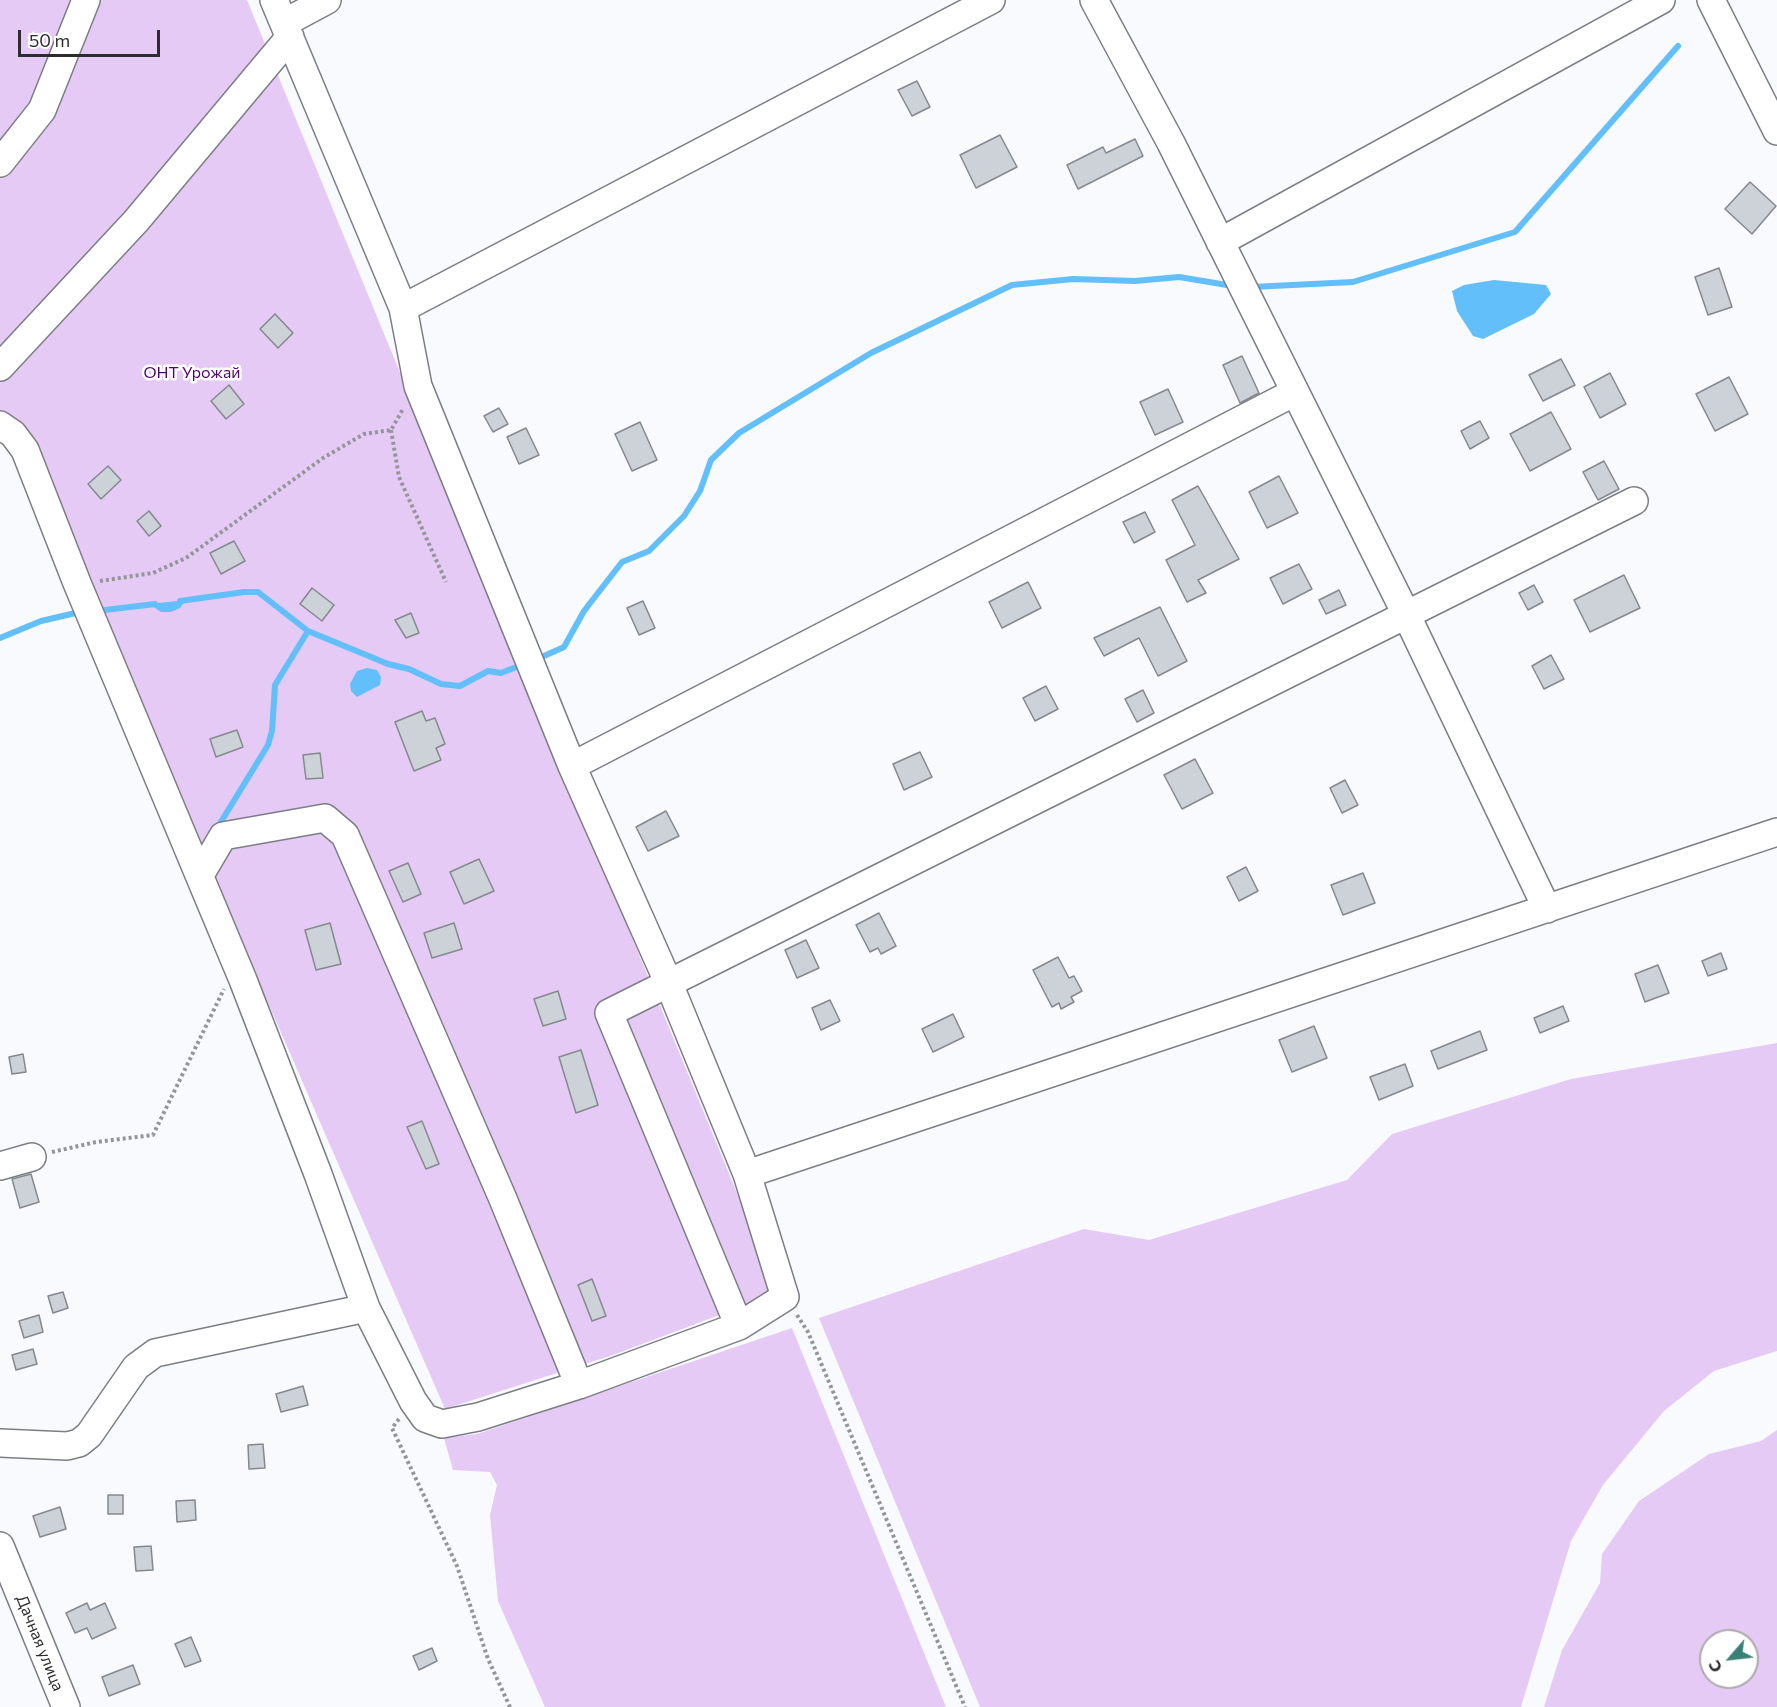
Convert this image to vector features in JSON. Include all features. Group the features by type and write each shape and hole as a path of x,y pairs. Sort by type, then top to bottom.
{"street":[{"path":"0,163 42,110 86,0"},
{"path":"0,367 136,221 283,20 327,0"},
{"path":"403,308 991,0"},
{"path":"1095,0 1220,242 1407,616 1547,909"},
{"path":"1220,242 1661,0"},
{"path":"1712,0 1777,131"},
{"path":"0,425 13,434 25,450 77,582 243,980 318,1174 366,1308 413,1401 425,1418 442,1424 478,1417 579,1385 739,1326 785,1297 747,1174 669,984 572,766 418,386 403,308 283,20"},
{"path":"572,766 1295,392"},
{"path":"739,1326 609,1013 1634,501"},
{"path":"200,875 224,836 326,818 345,835 503,1199 579,1385"},
{"path":"747,1174 1777,832"},
{"path":"0,1166 32,1157"},
{"path":"0,1443 67,1446 79,1443 89,1435 136,1367 155,1353 366,1308"},
{"name":"Дачная улица","path":"0,1546 66,1707"}],"path":[{"path":"418,386 391,430 399,477 446,582"},
{"path":"77,582 110,580 153,573 186,558 323,458 364,434 391,430"},
{"path":"32,1157 96,1142 153,1135 222,990 243,980"},
{"path":"785,1297 808,1332 964,1707"},
{"path":"413,1401 392,1428 456,1566 488,1659 510,1707"}],"green space":[{"name":"ОНТ Урожай","path":"0,0 247,0 778,1293 613,1355 445,1409 133,693 0,414"},
{"path":"1777,1043 1777,1351 1714,1371 1664,1411 1603,1485 1571,1541 1521,1707 980,1707 819,1318 1084,1229 1149,1240 1347,1180 1392,1134 1571,1079"},
{"path":"792,1328 946,1707 545,1707 498,1601 490,1515 497,1485 490,1472 453,1470 444,1438 477,1434"},
{"path":"1777,1430 1777,1707 1544,1707 1562,1650 1600,1583 1602,1554 1639,1501 1709,1454 1761,1441"}],"water":[{"path":"1494,280 1546,285 1551,294 1534,314 1483,339 1473,336 1457,311 1452,291 1464,285"},
{"path":"186,600 180,608 171,612 161,612 149,604"},
{"path":"367,668 377,670 381,677 380,685 357,697 351,691 350,684 357,671"}],"building":[{"path":"917,81 930,107 912,116 898,90"},
{"path":"1000,135 1017,167 976,188 960,155"},
{"path":"1135,139 1143,156 1078,189 1067,165 1103,147 1106,153"},
{"path":"1750,182 1776,206 1752,234 1725,209"},
{"path":"1719,268 1732,307 1708,315 1695,277"},
{"path":"275,314 293,333 278,348 260,329"},
{"path":"1242,356 1259,393 1240,403 1223,365"},
{"path":"1561,359 1575,385 1543,401 1529,375"},
{"path":"1610,373 1626,404 1600,418 1584,387"},
{"path":"1729,377 1748,414 1715,431 1696,394"},
{"path":"229,385 244,404 226,419 211,401"},
{"path":"1168,389 1183,422 1155,435 1140,402"},
{"path":"499,408 508,424 493,432 484,416"},
{"path":"1551,412 1571,449 1530,471 1510,434"},
{"path":"1480,421 1489,438 1470,449 1461,431"},
{"path":"640,422 657,460 632,471 615,434"},
{"path":"526,428 539,455 519,464 507,437"},
{"path":"1604,461 1619,489 1598,500 1583,472"},
{"path":"108,466 121,480 101,499 88,484"},
{"path":"1279,476 1298,513 1267,528 1249,492"},
{"path":"1198,486 1239,559 1198,580 1206,593 1187,602 1166,560 1195,545 1172,500"},
{"path":"149,511 161,526 149,536 137,521"},
{"path":"1145,512 1155,532 1134,543 1123,522"},
{"path":"234,541 245,561 221,574 210,553"},
{"path":"1299,564 1312,589 1283,604 1270,578"},
{"path":"1624,575 1640,608 1590,632 1574,600"},
{"path":"1028,582 1041,608 1002,628 989,602"},
{"path":"1534,585 1543,602 1528,610 1519,593"},
{"path":"312,588 334,605 322,621 300,604"},
{"path":"1339,590 1346,605 1326,614 1319,600"},
{"path":"643,601 655,628 639,635 627,608"},
{"path":"1160,607 1187,661 1158,676 1139,638 1104,656 1094,638"},
{"path":"411,613 419,633 406,638 395,620"},
{"path":"1551,655 1564,679 1544,689 1532,666"},
{"path":"1046,686 1058,709 1035,721 1023,698"},
{"path":"1143,690 1154,713 1137,722 1125,699"},
{"path":"422,711 426,721 435,718 445,744 436,748 441,760 414,771 395,722"},
{"path":"237,730 243,747 216,757 210,739"},
{"path":"920,752 932,777 904,790 893,764"},
{"path":"320,753 323,778 306,779 303,755"},
{"path":"1195,759 1213,793 1182,809 1164,775"},
{"path":"1345,780 1358,805 1342,813 1330,788"},
{"path":"666,811 679,836 648,851 636,827"},
{"path":"479,859 494,891 464,904 450,872"},
{"path":"408,863 421,894 403,902 389,871"},
{"path":"1246,867 1258,891 1239,901 1227,877"},
{"path":"1363,873 1375,903 1343,915 1331,885"},
{"path":"879,913 896,946 881,954 878,948 870,952 856,925"},
{"path":"330,923 341,964 316,970 305,930"},
{"path":"454,923 462,949 432,958 424,933"},
{"path":"806,940 819,968 797,978 785,950"},
{"path":"1721,953 1727,969 1708,976 1702,961"},
{"path":"1058,957 1069,978 1074,976 1082,991 1071,997 1074,1002 1061,1009 1059,1003 1052,1007 1033,970"},
{"path":"1658,965 1669,993 1645,1002 1635,974"},
{"path":"558,991 566,1019 543,1026 534,999"},
{"path":"830,1000 840,1021 821,1030 812,1008"},
{"path":"1563,1006 1569,1021 1540,1033 1534,1018"},
{"path":"953,1014 964,1037 933,1052 922,1029"},
{"path":"1314,1026 1327,1058 1292,1072 1279,1040"},
{"path":"1480,1031 1487,1050 1438,1069 1431,1051"},
{"path":"581,1050 598,1105 576,1113 559,1057"},
{"path":"23,1054 26,1072 12,1074 9,1057"},
{"path":"1405,1064 1413,1086 1379,1100 1370,1077"},
{"path":"422,1121 439,1164 426,1169 407,1127"},
{"path":"31,1174 39,1202 20,1208 12,1179"},
{"path":"592,1279 606,1316 592,1321 578,1285"},
{"path":"63,1292 68,1308 53,1313 48,1296"},
{"path":"39,1315 43,1332 24,1338 19,1321"},
{"path":"33,1349 37,1364 16,1370 12,1355"},
{"path":"303,1386 308,1405 281,1412 276,1394"},
{"path":"263,1444 265,1468 249,1469 248,1445"},
{"path":"108,1495 123,1495 123,1514 108,1514"},
{"path":"195,1500 196,1520 177,1522 176,1501"},
{"path":"60,1507 66,1529 40,1537 33,1516"},
{"path":"151,1546 153,1570 136,1571 134,1547"},
{"path":"87,1603 90,1610 105,1603 116,1628 92,1639 87,1628 75,1633 66,1613"},
{"path":"191,1637 201,1661 185,1667 175,1644"},
{"path":"432,1648 437,1661 419,1670 413,1656"},
{"path":"133,1665 140,1684 109,1696 102,1677"}],"waterway":[{"path":"1252,287 1353,282 1515,232 1678,46"},
{"path":"535,660 564,647 584,611 622,562 649,551 684,516 700,491 711,460 739,433 871,353 1012,285 1073,279 1135,281 1179,277 1233,286"},
{"path":"180,601 258,592 308,631 388,664 409,669 441,684 460,686 488,671 501,673 524,664"},
{"path":"97,611 155,604"},
{"path":"0,638 41,621 80,612"},
{"path":"216,830 268,745 272,731 275,685 308,631"}]}
